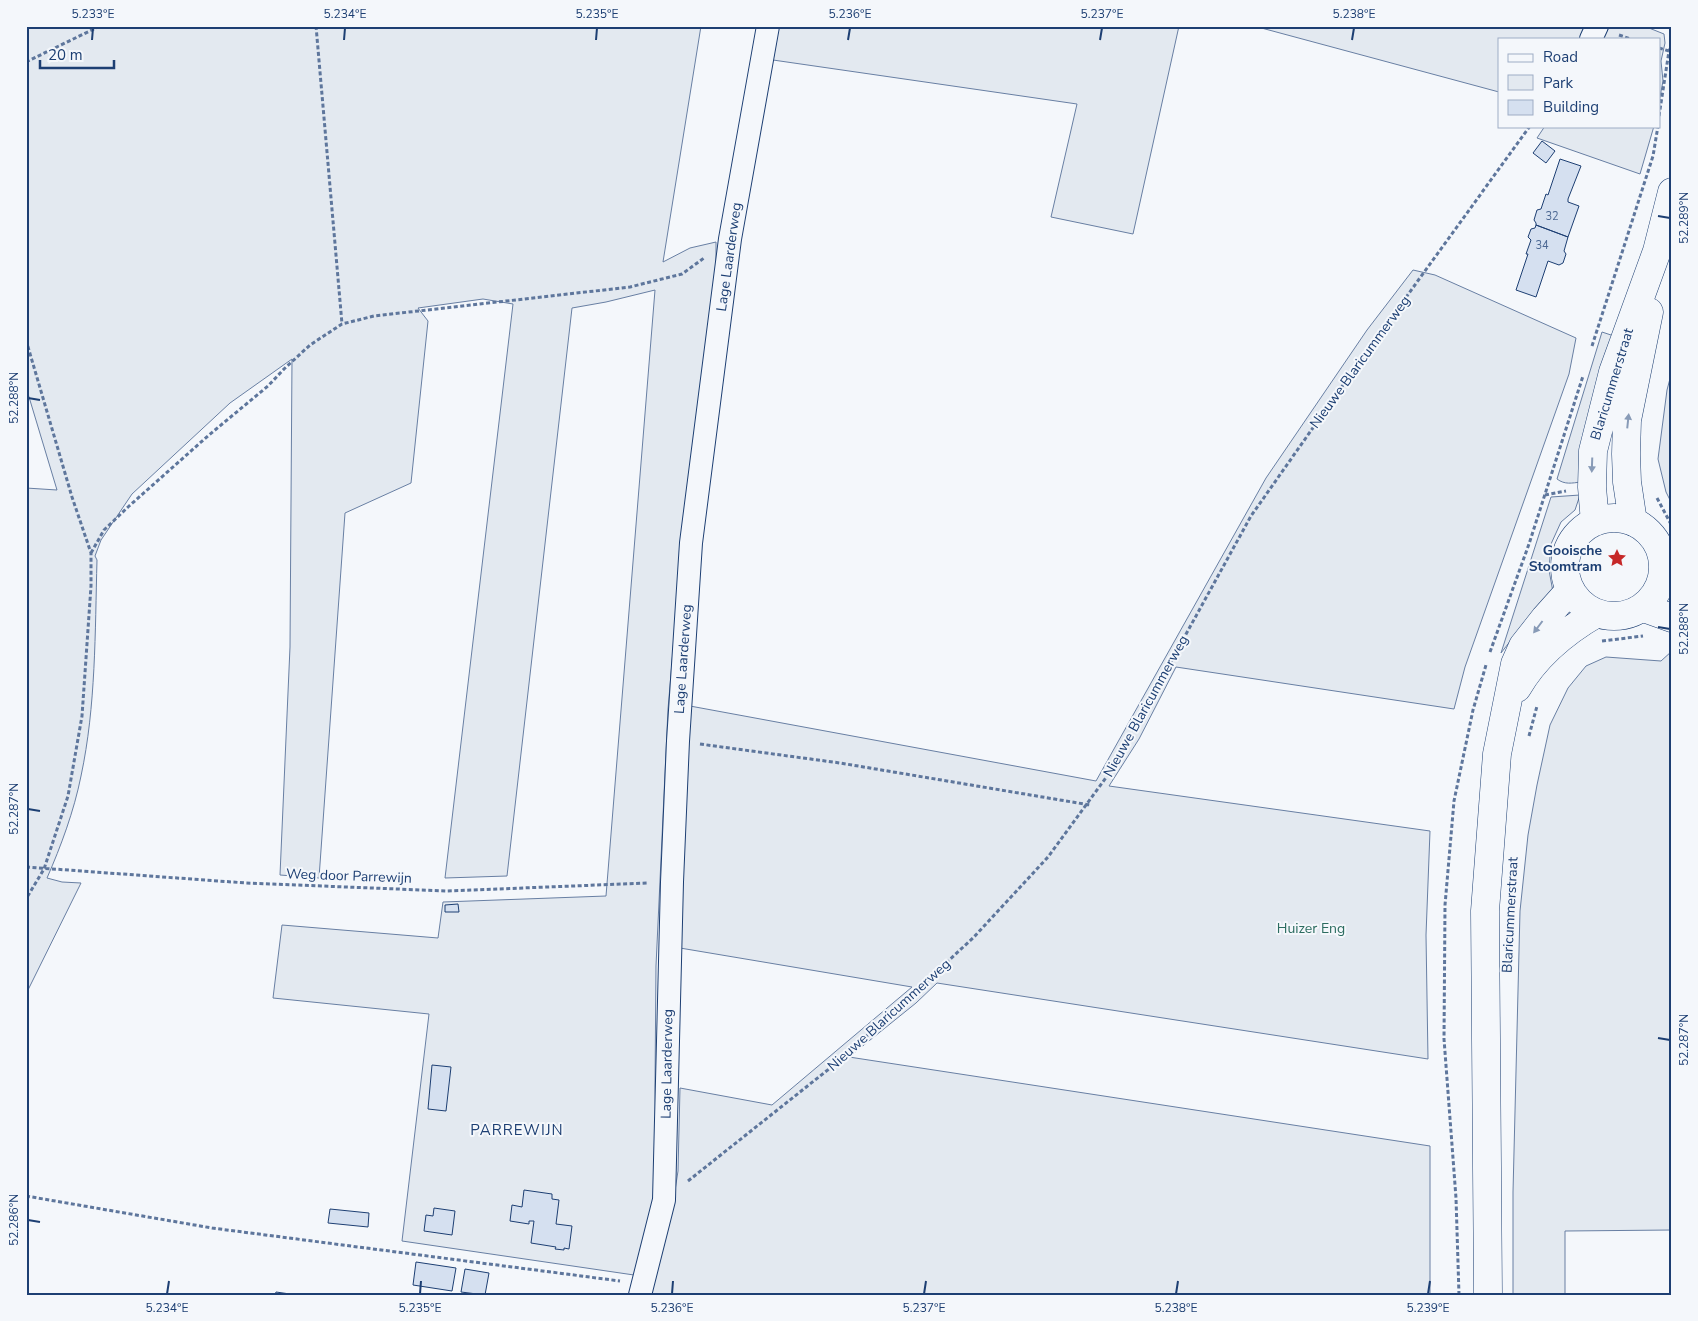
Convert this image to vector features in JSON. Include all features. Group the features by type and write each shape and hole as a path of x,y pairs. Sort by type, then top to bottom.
{"main road":[{"name":"Blaricummerstraat","path":"1595,522 1592,487 1592,451 1613,372 1657,252 1672,192"},
{"name":"Blaricummerstraat","path":"1633,522 1627,482 1627,420 1652,299 1657,252"},
{"path":"1614,518 1633,522 1646,530 1656,542 1661,551 1667,575 1644,608 1614,616 1598,613 1581,605 1570,590 1566,574 1566,558 1571,543 1581,530 1595,522 1614,518"},
{"name":"Blaricummerstraat","path":"1488,1295 1485,911 1497,754 1515,664 1523,646 1570,590"},
{"path":"1644,608 1672,618"},
{"name":"Blaricummerstraat","path":"1507,704 1528,669 1565,633 1598,613"}],"street":[{"name":"Lage Laarderweg","path":"640,1295 664,1200 672,882 678,741 691,543 730,239 768,26"},
{"path":"1592,38 1597,26"}],"path":[{"path":"26,62 100,26"},
{"path":"316,26 342,324"},
{"path":"1660,110 1669,51 1672,45"},
{"path":"1660,48 1669,51"},
{"name":"Nieuwe Blaricummerweg","path":"664,1200 844,1057 974,938 1048,858 1116,764 1251,516 1362,358 1529,128"},
{"path":"91,553 104,530 142,494 268,386 310,345 342,324 374,316 630,287 682,274 730,239"},
{"path":"26,340 72,497 91,553 91,586 82,716 68,796 44,869 26,899"},
{"path":"1594,646 1603,641 1650,635"},
{"path":"1529,737 1538,703"},
{"path":"678,741 840,763 1088,805"},
{"name":"Weg door Parrewijn","path":"26,867 246,883 447,891 672,882"},
{"path":"26,1196 212,1228 610,1280"}],"green space":[{"path":"26,26 701,26 663,262 690,248 716,242 716,271 677,604 668,709 656,966 657,1206 634,1275 402,1241 429,1014 273,998 282,925 438,938 443,902 606,896 655,290 572,308 507,876 445,878 513,304 483,299 418,308 428,321 411,483 345,513 319,878 280,875 290,647 292,359 230,403 132,494 101,540 95,556 97,560 94,669 86,750 71,815 47,878 62,882 81,883 26,994 26,488 57,490 26,387"},
{"path":"779,26 1179,26 1133,234 1051,217 1077,104 773,60"},
{"path":"1254,26 1579,26 1591,30 1588,38 1498,38 1498,92"},
{"path":"1607,26 1644,26 1664,34 1665,43 1661,61 1663,81 1660,97 1660,38 1601,38"},
{"path":"1544,128 1653,128 1640,174 1537,138"},
{"name":"Huizer Eng","path":"1413,270 1435,275 1576,338 1569,374 1465,667 1454,709 1176,667 1139,739 1109,786 1430,831 1426,935 1428,1059 937,983 916,1003 849,1057 1430,1146 1430,1295 651,1295 672,1210 678,1171 680,1088 772,1105 912,987 680,948 690,706 1096,781 1266,478 1367,330"},
{"path":"1602,332 1614,336 1581,482 1563,482 1557,479"},
{"path":"1672,371 1672,504 1666,492 1658,459 1667,390"},
{"path":"1580,495 1575,510 1561,522 1551,544 1549,570 1553,592 1540,603 1501,653 1551,497"},
{"path":"1672,651 1672,1230 1565,1231 1565,1295 1513,1295 1513,1192 1520,911 1528,835 1550,725 1568,688 1586,666 1606,657 1661,661"}],"building":[{"path":"1542,141 1555,151 1546,163 1533,153"},
{"path":"1560,159 1581,166 1568,199 1568,202 1579,206 1568,237 1536,225 1534,220 1537,210 1541,209 1546,194 1548,195"},
{"path":"1536,225 1568,237 1563,263 1559,265 1548,261 1536,297 1516,290 1528,254 1526,254 1531,240 1528,237 1531,229 1535,228"},
{"path":"458,904 459,912 445,912 445,905"},
{"path":"432,1065 451,1067 446,1111 428,1109"},
{"path":"524,1190 552,1194 552,1199 559,1200 556,1224 572,1226 569,1249 555,1249 556,1247 531,1243 534,1221 529,1221 529,1224 510,1221 512,1205 522,1207"},
{"path":"434,1208 455,1211 452,1235 424,1231 426,1215 433,1216"},
{"path":"330,1209 369,1213 368,1227 328,1223"},
{"path":"416,1262 456,1268 452,1291 413,1285"},
{"path":"465,1269 489,1273 485,1295 461,1292"},
{"path":"276,1292 297,1295 275,1295"}],"place":[{"name":"Gooische Stoomtram","path":"1617,558"}],"district":[{"name":"PARREWIJN","path":"517,1130"}]}
